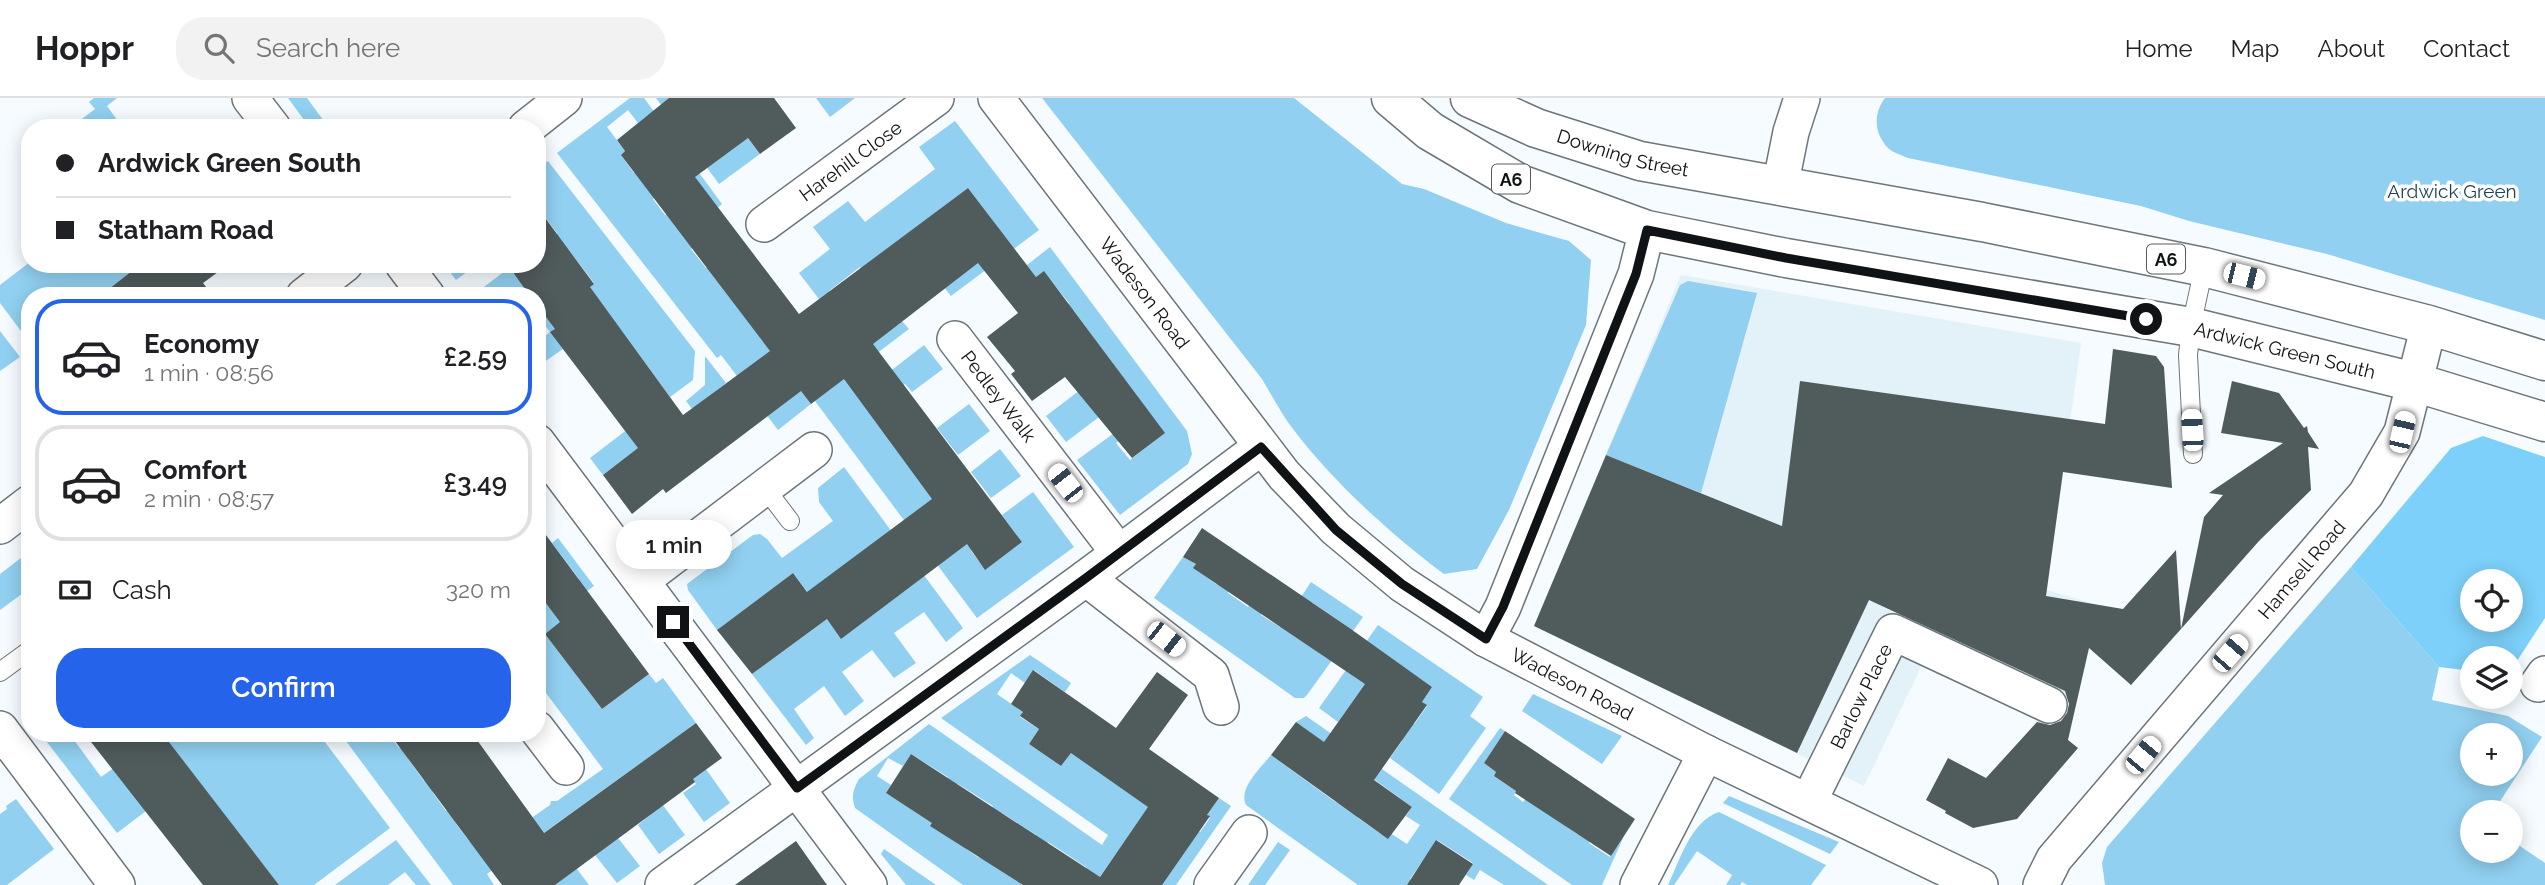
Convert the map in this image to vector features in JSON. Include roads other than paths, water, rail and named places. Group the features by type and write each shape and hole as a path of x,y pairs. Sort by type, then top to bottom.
{"highway":[{"name":"A6","path":"1391,98 1430,131 1520,184 1647,230"},
{"name":"Downing Street","path":"1470,98 1536,128 1640,161 1780,187"},
{"name":"A6","path":"1780,187 1982,222 2204,267 2429,325 2545,361"},
{"name":"Ardwick Green South","path":"1647,230 1786,258 2191,327 2414,382 2545,422"}],"street":[{"path":"250,98 266,119"},
{"path":"537,119 564,98"},
{"name":"Harehill Close","path":"764,224 936,98"},
{"name":"Wadeson Road","path":"996,98 1261,447 1336,530 1402,584 1486,639 1706,753 1980,885"},
{"path":"1780,187 1791,132 1802,98"},
{"path":"1486,639 1503,607 1636,274 1647,230"},
{"path":"316,287 333,273"},
{"name":"Hamsell Road","path":"2041,885 2054,859 2366,494 2402,432 2429,325"},
{"name":"Pedley Walk","path":"955,339 1119,554"},
{"path":"663,885 1119,554 1261,447"},
{"path":"642,580 814,450"},
{"path":"546,454 869,885"},
{"path":"0,526 21,510"},
{"path":"1086,578 1211,675 1221,707"},
{"name":"Barlow Place","path":"1809,801 1893,632 2049,705"},
{"path":"0,729 117,885"},
{"path":"546,740 566,766"},
{"path":"1638,885 1706,753"},
{"path":"1212,885 1249,834"}],"lane":[{"path":"2193,454 2188,355 2204,267"},
{"path":"765,488 790,521"},
{"path":"0,672 21,657"}],"park label":[{"name":"Ardwick Green","path":"2452,191"}]}
